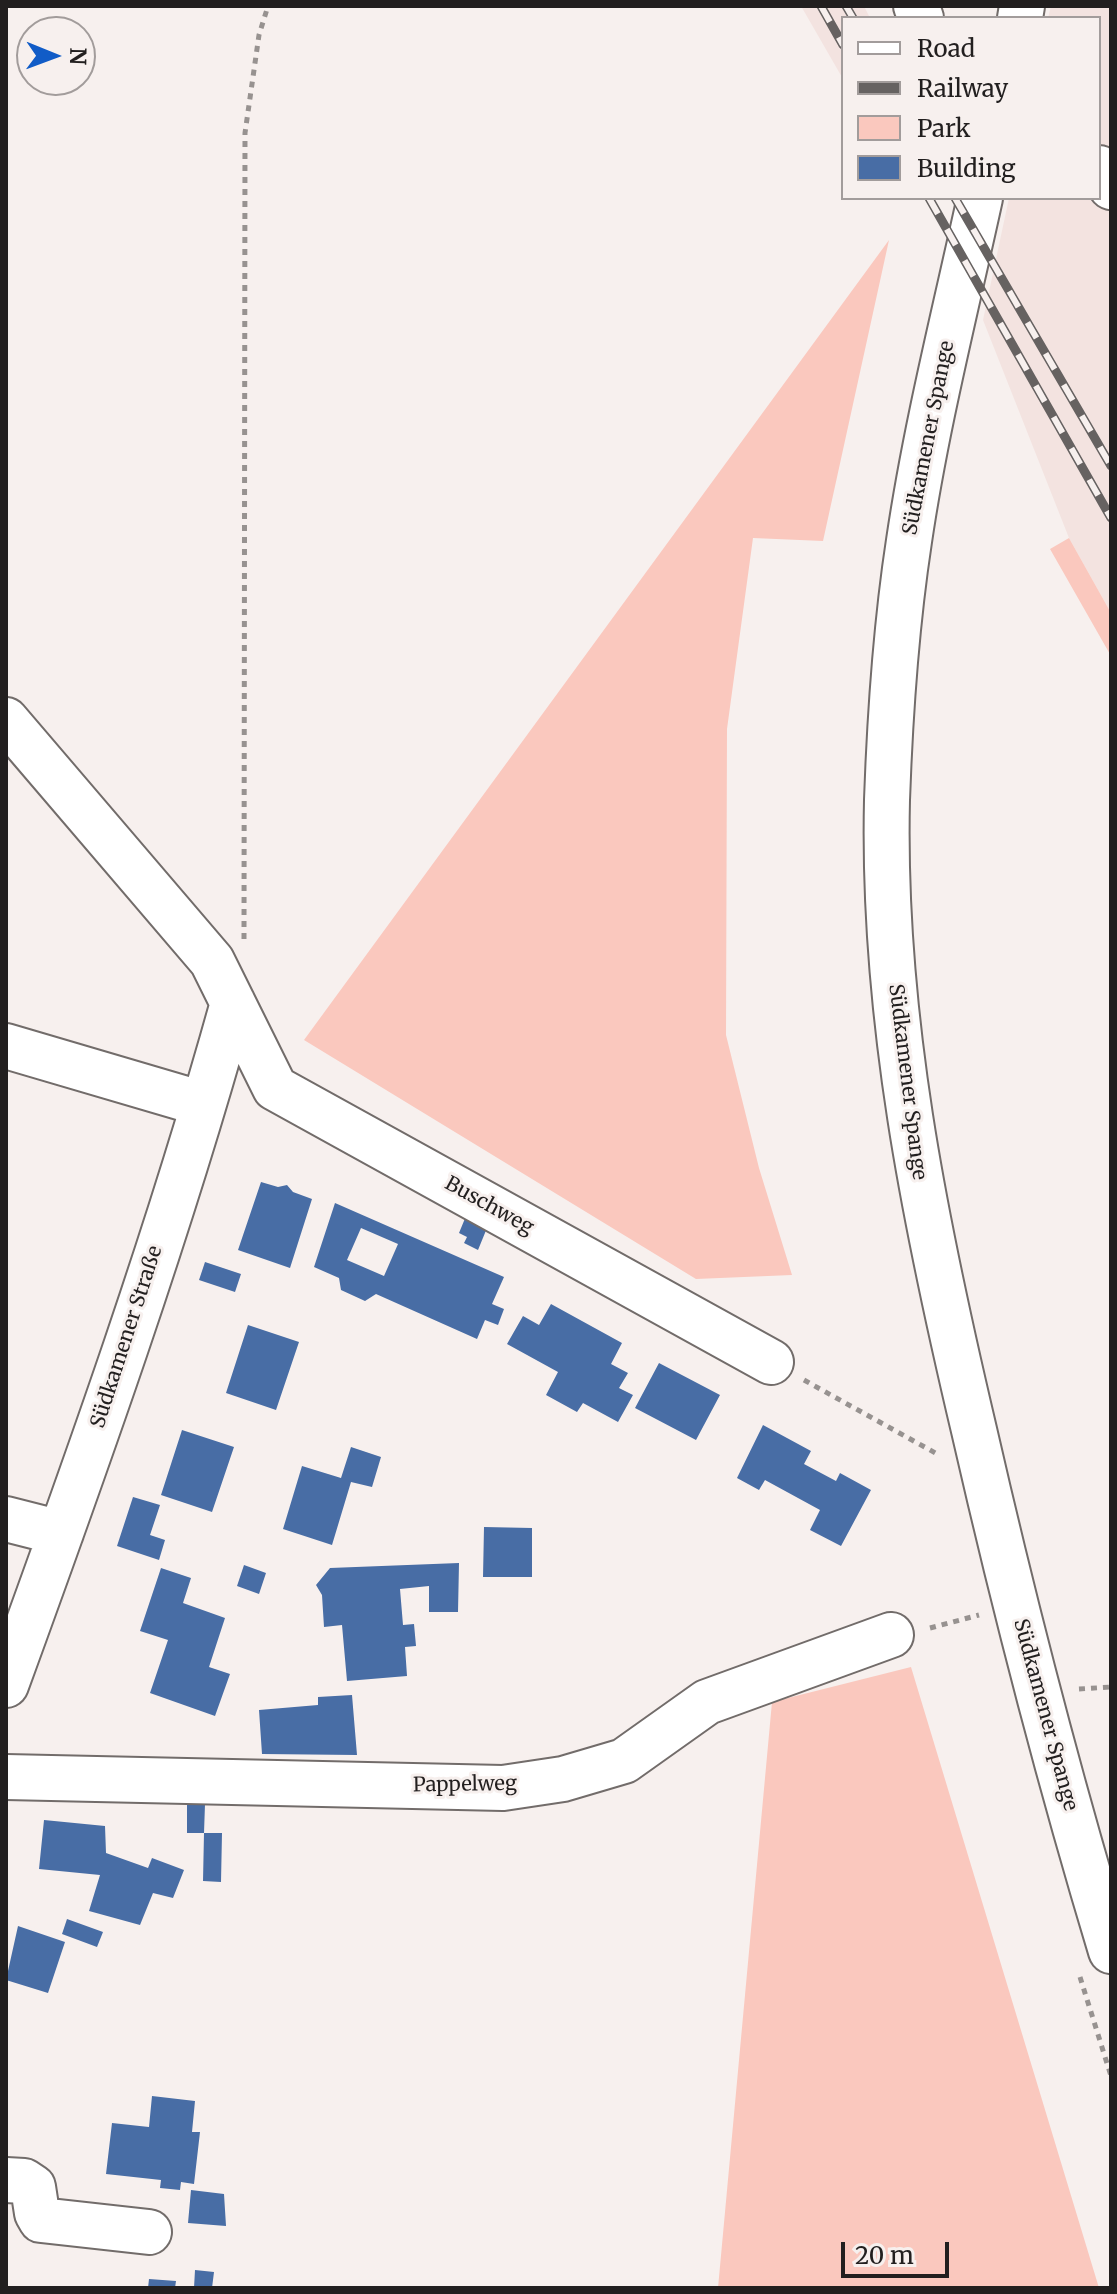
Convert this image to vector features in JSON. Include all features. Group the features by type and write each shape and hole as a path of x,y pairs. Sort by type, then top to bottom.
{"street":[{"name":"Südkamener Spange","path":"980,200 907,555 895,661 887,803 892,959 910,1127 930,1245 1039,1700 1111,1951"},
{"name":"Buschweg","path":"6,720 212,961 275,1088 771,1362"},
{"name":"Südkamener Straße","path":"6,1685 61,1533 237,1010"},
{"path":"6,1046 203,1104"},
{"path":"6,1519 61,1533"},
{"name":"Pappelweg","path":"6,1777 503,1788 563,1779 624,1761 707,1702 891,1635"},
{"path":"6,2180 24,2181 33,2187 41,2220 149,2232"}],"path":[{"path":"237,1010 246,928 245,133 259,35 268,6"},
{"path":"771,1362 950,1462"},
{"path":"891,1635 911,1633 983,1614"},
{"path":"1083,1988 1111,2076"}],"shaded area":[{"path":"801,6 864,6 869,16 841,16 841,76"},
{"path":"1051,6 1111,6 1111,613 1069,538 983,320 1009,200 1101,200 1101,16 1048,16"}],"green space":[{"path":"889,240 823,541 753,538 727,729 726,1035 759,1168 792,1275 696,1279 304,1040"},
{"path":"1069,538 1111,613 1111,656 1050,549"},
{"path":"911,1667 1099,2288 718,2288 772,1702"}],"building":[{"path":"261,1182 278,1187 287,1185 293,1192 312,1199 290,1268 238,1250"},
{"path":"335,1203 504,1277 492,1304 504,1309 498,1325 485,1320 477,1339 376,1294 365,1301 341,1290 339,1278 314,1267","holes":["361,1228 398,1244 384,1276 347,1260"]},
{"path":"466,1216 487,1228 478,1250 464,1243 467,1237 459,1233"},
{"path":"205,1262 241,1274 235,1292 199,1280"},
{"path":"551,1304 622,1343 611,1364 628,1373 619,1388 633,1395 618,1422 583,1403 577,1412 546,1395 558,1372 507,1344 523,1316 539,1325"},
{"path":"248,1325 299,1342 276,1410 226,1393"},
{"path":"659,1363 720,1395 696,1440 635,1408"},
{"path":"763,1425 811,1451 804,1464 836,1481 840,1473 871,1490 841,1546 810,1530 820,1510 765,1480 759,1490 737,1478"},
{"path":"182,1430 234,1447 212,1512 161,1495"},
{"path":"351,1447 381,1457 372,1487 351,1482 332,1545 283,1529 302,1466 341,1478"},
{"path":"133,1497 160,1505 150,1535 165,1540 159,1560 117,1546"},
{"path":"484,1527 532,1528 532,1577 483,1577"},
{"path":"459,1563 458,1612 429,1612 429,1586 400,1589 403,1625 414,1624 416,1646 405,1647 407,1676 347,1681 342,1625 324,1627 322,1595 316,1585 330,1568"},
{"path":"244,1565 266,1573 259,1594 237,1586"},
{"path":"161,1568 191,1578 183,1603 225,1618 209,1667 230,1674 215,1716 150,1693 168,1640 140,1631"},
{"path":"352,1695 357,1755 262,1754 259,1710 318,1705 318,1697"},
{"path":"187,1804 205,1804 204,1833 187,1833"},
{"path":"44,1820 105,1826 106,1853 148,1868 152,1858 184,1870 173,1898 153,1893 140,1925 89,1911 100,1875 39,1869"},
{"path":"204,1833 222,1833 221,1882 203,1881"},
{"path":"67,1919 103,1932 97,1947 62,1934"},
{"path":"18,1926 65,1942 48,1993 6,1980"},
{"path":"152,2096 195,2101 192,2132 200,2132 194,2184 181,2182 180,2190 160,2188 161,2180 106,2174 112,2123 149,2127"},
{"path":"191,2190 224,2194 226,2226 188,2223"},
{"path":"195,2270 214,2272 212,2288 194,2288"},
{"path":"149,2279 176,2281 175,2288 148,2288"}],"railway":[{"path":"821,6 841,41"},
{"path":"846,6 852,16"},
{"path":"930,200 1111,518"},
{"path":"956,200 1111,466"}]}
